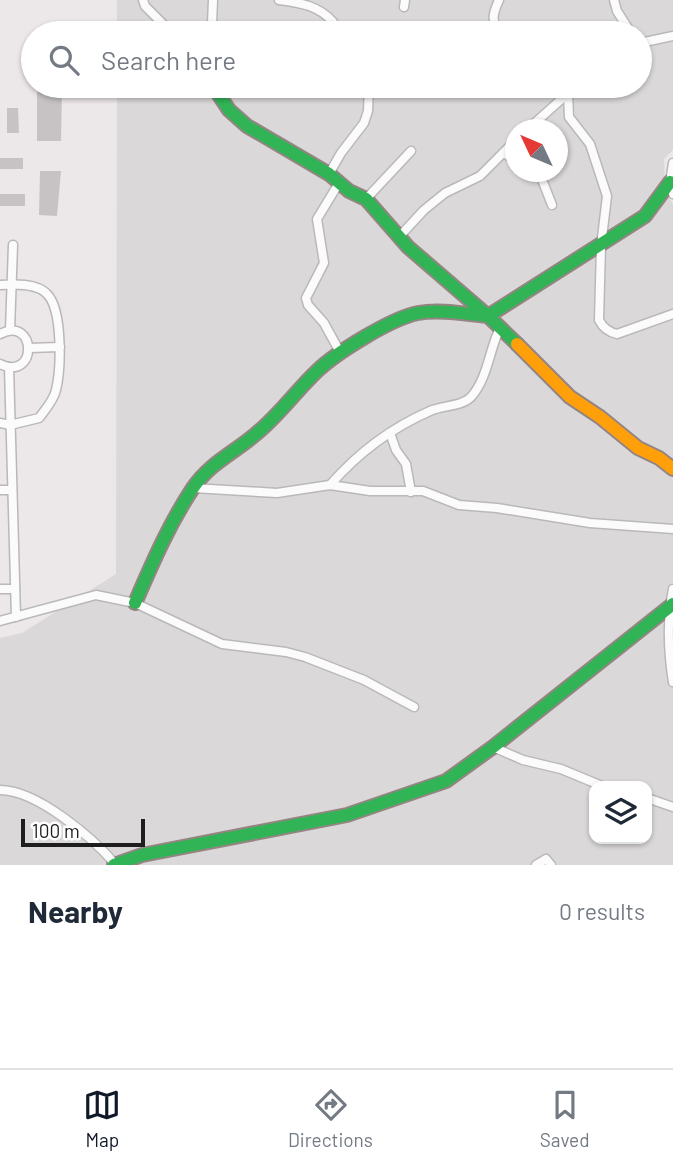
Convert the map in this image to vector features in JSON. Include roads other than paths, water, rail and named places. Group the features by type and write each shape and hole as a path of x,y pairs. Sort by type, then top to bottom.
{"street":[{"path":"143,0 145,6 160,21"},
{"path":"212,21 214,0"},
{"path":"279,0 315,7 332,21"},
{"path":"494,21 493,12 499,0"},
{"path":"614,0 623,21"},
{"path":"652,40 673,36"},
{"path":"221,98 229,110 247,126 366,199 399,237 488,316 570,397 638,448 659,458 673,469"},
{"path":"341,354 306,298 324,263 317,219 334,179 341,153 364,124 369,98"},
{"path":"539,119 562,98"},
{"path":"568,98 569,117 590,144 607,196 601,246 602,326 617,334 673,314"},
{"path":"366,199 411,151"},
{"path":"399,237 424,210 445,193 480,176 503,153"},
{"path":"135,603 167,531 210,466 255,435 317,371 388,325 418,313 488,316 645,216 671,188 673,163"},
{"path":"543,182 552,205"},
{"path":"10,330 13,245"},
{"path":"0,285 36,287 47,293 53,303 60,348 56,392 39,418 10,425 0,423"},
{"path":"330,485 359,454 390,433 431,410 468,400 484,377 492,344 500,328"},
{"path":"0,334 10,330 21,333 29,348 21,364 4,365 10,425 16,617"},
{"path":"29,348 60,348"},
{"path":"390,433 396,450 407,467 411,492"},
{"path":"193,488 277,493 330,485 370,491 430,492 459,505 497,508 590,523 673,529"},
{"path":"0,490 12,490"},
{"path":"0,589 15,589"},
{"path":"673,589 669,657 673,682"},
{"path":"0,621 96,594 135,603 222,644 305,657 365,680 414,707"},
{"path":"0,790 18,793 80,829 116,865 142,855 347,815 446,781 671,606"},
{"path":"493,747 523,760 561,769 590,781"},
{"path":"652,800 673,807"},
{"path":"536,865 546,859 551,865"}]}
